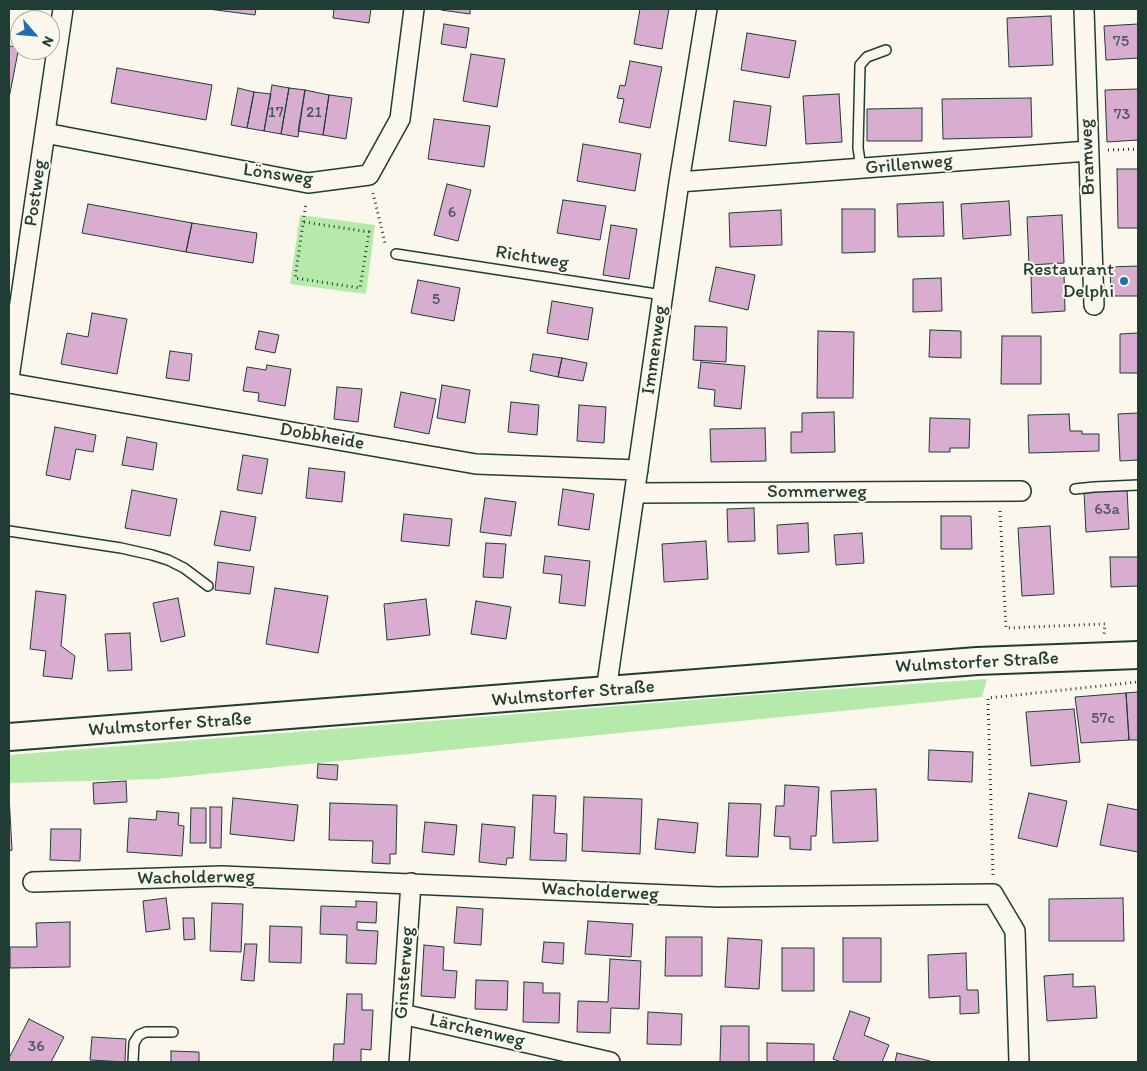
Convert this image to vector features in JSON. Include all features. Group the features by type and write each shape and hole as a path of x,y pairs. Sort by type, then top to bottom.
{"main road":[{"name":"Wulmstorfer Straße","path":"9,738 977,661 1138,655"}],"street":[{"name":"Postweg","path":"9,378 63,9"},
{"path":"369,175 400,119 414,9"},
{"name":"Immenweg","path":"606,691 663,295 707,9"},
{"name":"Bramweg","path":"1084,9 1094,305"},
{"name":"Lönsweg","path":"45,133 308,182 369,175"},
{"name":"Grillenweg","path":"680,182 1088,150"},
{"name":"Dobbheide","path":"9,383 476,464 638,470"},
{"name":"Sommerweg","path":"635,493 1021,491"},
{"name":"Wacholderweg","path":"33,882 222,876 717,897 993,894"},
{"name":"Ginsterweg","path":"399,1062 411,883"},
{"path":"993,894 1016,931 1019,1062"},
{"name":"Lärchenweg","path":"402,1014 610,1062"}],"lane":[{"path":"861,168 858,148 860,65 867,57 886,50"},
{"name":"Richtweg","path":"396,254 663,295"},
{"path":"1075,489 1138,485"},
{"path":"9,531 121,548 152,555 184,568 208,586"},
{"path":"133,1062 134,1043 139,1035 146,1032 173,1032"}],"path":[{"path":"1088,150 1138,149"},
{"path":"369,175 385,243 396,254"},
{"path":"304,222 369,232 360,288 295,278 308,182"},
{"path":"999,491 1006,628 1105,624 1103,657"},
{"path":"993,894 988,698 1138,682"}],"green space":[{"path":"300,215 375,225 366,294 290,284"},
{"path":"987,679 982,697 157,779 9,783 9,755 792,692"}],"building":[{"path":"208,9 256,9 255,15"},
{"path":"334,9 371,9 369,23 333,18"},
{"path":"470,9 470,14 441,10"},
{"path":"640,9 669,9 662,49 634,44"},
{"path":"1051,16 1053,65 1009,67 1007,18"},
{"path":"444,24 469,28 466,48 441,44"},
{"path":"1138,24 1138,58 1106,60 1104,26"},
{"path":"747,33 796,41 789,78 741,70"},
{"path":"9,46 10,60 16,60 9,98"},
{"path":"471,54 505,59 497,107 463,101"},
{"path":"630,61 662,67 650,128 619,122 624,99 617,98 620,85 625,86"},
{"path":"117,68 212,85 206,120 111,103"},
{"path":"272,85 289,88 281,134 264,131"},
{"path":"238,88 254,92 247,128 231,125"},
{"path":"289,88 305,90 298,137 281,134"},
{"path":"1138,89 1138,140 1107,142 1105,90"},
{"path":"305,90 329,95 323,135 298,131"},
{"path":"254,92 271,94 264,131 247,128"},
{"path":"839,94 842,142 806,144 803,96"},
{"path":"329,95 352,98 346,139 323,135"},
{"path":"1031,98 1032,137 943,139 942,99"},
{"path":"734,101 771,106 766,146 729,141"},
{"path":"922,108 922,141 867,141 867,109"},
{"path":"434,119 490,126 484,167 428,159"},
{"path":"583,144 641,154 635,191 577,181"},
{"path":"1117,169 1138,169 1138,228 1118,228"},
{"path":"447,184 471,190 458,241 434,235"},
{"path":"563,200 606,206 600,240 557,233"},
{"path":"1009,201 1011,235 963,239 961,204"},
{"path":"943,202 944,236 898,237 897,204"},
{"path":"88,204 192,223 186,252 82,233"},
{"path":"842,209 875,209 875,252 842,253"},
{"path":"781,210 782,245 730,247 729,213"},
{"path":"1062,215 1064,263 1029,265 1027,217"},
{"path":"192,223 257,233 253,263 186,252"},
{"path":"611,225 637,229 629,279 603,275"},
{"name":"Restaurant Delphi","path":"1138,266 1138,296 1111,296 1110,267"},
{"path":"716,267 755,275 748,310 709,301"},
{"path":"1064,273 1065,311 1032,313 1031,274"},
{"path":"941,278 942,311 913,312 913,279"},
{"path":"418,280 460,288 454,321 411,313"},
{"path":"552,301 593,308 588,340 547,333"},
{"path":"92,313 127,319 117,374 61,364 67,333 88,337"},
{"path":"695,326 727,327 726,362 693,360"},
{"path":"930,330 961,331 961,358 929,357"},
{"path":"259,331 279,335 275,353 255,349"},
{"path":"818,331 854,332 853,398 817,398"},
{"path":"1138,333 1138,373 1120,373 1120,334"},
{"path":"1002,336 1041,336 1041,384 1001,384"},
{"path":"170,351 192,354 189,381 166,378"},
{"path":"533,354 562,358 558,377 530,371"},
{"path":"562,358 587,363 583,381 558,377"},
{"path":"701,362 745,366 741,409 714,406 715,390 698,388"},
{"path":"267,365 291,369 285,406 258,401 259,393 243,391 247,367 266,370"},
{"path":"442,385 470,390 465,423 437,418"},
{"path":"337,387 362,389 358,422 334,419"},
{"path":"401,392 436,399 429,434 394,427"},
{"path":"511,402 539,405 537,435 508,432"},
{"path":"579,405 606,407 604,443 577,441"},
{"path":"834,412 835,452 791,453 791,432 802,432 802,413"},
{"path":"1138,413 1138,460 1120,461 1118,414"},
{"path":"1069,414 1070,431 1082,431 1082,434 1099,434 1099,451 1029,453 1028,415"},
{"path":"930,418 970,419 969,448 950,448 950,452 929,452"},
{"path":"55,427 96,435 93,452 76,449 70,480 46,475"},
{"path":"765,428 766,461 711,462 710,429"},
{"path":"127,437 157,443 153,470 122,465"},
{"path":"243,455 268,459 262,494 237,490"},
{"path":"309,468 345,472 342,502 306,498"},
{"path":"563,489 594,494 589,530 558,525"},
{"path":"1127,489 1129,529 1086,532 1084,492"},
{"path":"132,490 177,499 170,536 125,528"},
{"path":"485,498 516,502 511,536 480,532"},
{"path":"754,508 755,541 728,542 727,509"},
{"path":"221,511 256,517 250,551 214,545"},
{"path":"404,514 452,519 449,546 401,541"},
{"path":"941,516 971,516 972,549 941,549"},
{"path":"808,523 809,552 778,554 777,525"},
{"path":"1050,526 1054,594 1022,596 1018,528"},
{"path":"862,533 864,563 836,565 834,535"},
{"path":"706,541 708,579 664,582 662,544"},
{"path":"486,543 506,544 503,578 483,577"},
{"path":"545,556 590,561 585,606 559,603 562,575 543,573"},
{"path":"1110,557 1138,557 1138,586 1111,587"},
{"path":"218,562 254,567 250,594 215,590"},
{"path":"275,588 328,596 318,653 266,644"},
{"path":"36,591 66,595 61,646 75,656 72,679 43,676 46,651 30,649"},
{"path":"178,598 185,636 161,642 153,603"},
{"path":"426,599 430,635 387,640 384,604"},
{"path":"476,601 511,607 506,639 471,634"},
{"path":"130,633 132,670 108,671 105,634"},
{"path":"1138,692 1138,740 1129,740 1126,693"},
{"path":"1126,693 1129,740 1081,743 1075,697"},
{"path":"1074,709 1080,762 1031,766 1026,712"},
{"path":"929,750 973,752 972,782 928,780"},
{"path":"318,764 338,765 337,780 317,778"},
{"path":"126,781 127,802 94,804 93,783"},
{"path":"785,785 819,787 816,836 811,836 811,850 790,849 790,837 774,836 776,806 784,806"},
{"path":"876,789 878,841 833,843 831,791"},
{"path":"1029,793 1067,801 1057,847 1018,838"},
{"path":"9,795 12,850 9,851"},
{"path":"533,795 556,796 554,833 567,834 566,861 530,860"},
{"path":"584,797 642,799 640,854 582,851"},
{"path":"233,798 298,805 294,841 230,834"},
{"path":"330,803 397,805 396,854 390,854 390,864 372,863 373,841 329,840"},
{"path":"729,803 761,804 758,857 726,856"},
{"path":"1108,804 1138,810 1138,852 1100,845"},
{"path":"210,807 222,807 221,848 210,848"},
{"path":"191,808 206,808 206,843 190,843"},
{"path":"157,811 179,813 178,825 184,826 182,856 127,852 129,818 156,820"},
{"path":"658,819 698,823 695,853 655,849"},
{"path":"425,822 457,825 454,855 422,852"},
{"path":"482,824 515,827 513,858 507,858 506,865 479,862"},
{"path":"51,829 81,829 80,861 50,860"},
{"path":"166,898 170,929 146,932 143,901"},
{"path":"1123,898 1124,941 1049,941 1049,899"},
{"path":"356,901 377,902 376,923 357,922 357,930 378,931 376,964 346,963 347,935 320,934 321,906 356,907"},
{"path":"212,903 243,904 241,952 210,951"},
{"path":"457,907 483,909 481,945 454,943"},
{"path":"183,918 194,918 195,939 184,940"},
{"path":"588,921 633,924 631,957 585,954"},
{"path":"70,922 70,967 10,968 10,947 37,947 36,923"},
{"path":"270,926 302,927 301,963 269,962"},
{"path":"666,937 702,937 702,976 665,976"},
{"path":"728,938 762,940 759,989 725,987"},
{"path":"843,938 881,938 881,982 843,982"},
{"path":"544,942 564,943 563,964 542,962"},
{"path":"245,944 257,944 254,981 241,980"},
{"path":"424,945 444,947 443,970 457,971 455,998 421,996"},
{"path":"782,948 814,948 814,991 782,991"},
{"path":"966,953 967,990 978,990 979,1013 960,1014 960,996 929,998 928,955"},
{"path":"610,959 641,961 639,1009 611,1008 610,1033 577,1032 578,1001 608,1002"},
{"path":"1073,974 1073,987 1095,986 1097,1018 1047,1021 1044,976"},
{"path":"476,980 508,981 507,1010 475,1009"},
{"path":"524,982 543,983 543,993 560,993 559,1023 523,1022"},
{"path":"347,994 362,994 362,1010 373,1010 371,1050 361,1049 361,1062 333,1062 334,1044 344,1044"},
{"path":"850,1011 870,1018 864,1035 889,1045 882,1062 841,1062 833,1059"},
{"path":"648,1012 682,1014 681,1045 647,1044"},
{"path":"29,1019 64,1037 51,1062 9,1062 9,1058"},
{"path":"721,1026 749,1026 749,1062 720,1062"},
{"path":"92,1037 126,1039 125,1062 90,1060"},
{"path":"767,1043 814,1044 814,1062 767,1062"},
{"path":"171,1051 199,1052 199,1062 171,1062"},
{"path":"897,1053 930,1061 930,1062 895,1062"}],"place":[{"name":"Restaurant Delphi","path":"1124,281"}]}
